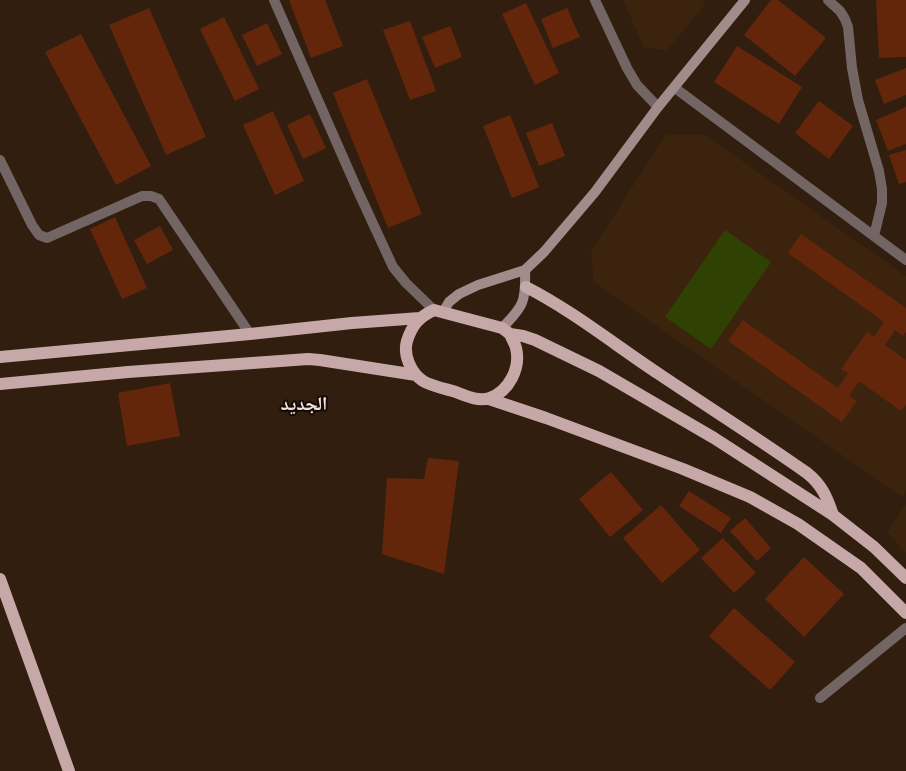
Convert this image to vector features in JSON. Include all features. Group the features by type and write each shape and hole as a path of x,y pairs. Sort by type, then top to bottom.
{"main road":[{"path":"526,287 568,311 658,374 745,430 807,473 815,479 824,491 833,515"},
{"path":"0,357 420,318 438,311 535,340 598,371 714,438 833,515 874,547 906,578"},
{"path":"420,318 410,330 406,345 408,361 416,374 424,382 477,399 489,399 546,418 683,469 750,497 798,524 861,568 906,613"},
{"path":"489,399 502,391 512,379 517,364 516,349 506,331"},
{"path":"0,384 147,370 308,359 416,374"},
{"path":"0,579 69,771"}],"street":[{"path":"274,0 357,190 393,267 406,283 438,311 460,294 478,285 525,270 544,252 589,199 658,107 745,0"},
{"path":"596,0 627,68 637,85 658,107"},
{"path":"828,0 840,10 848,27 852,68 858,100 879,171 882,203 874,236"},
{"path":"675,88 906,260"},
{"path":"0,160 32,225 39,235 47,238 142,196 152,196 158,199 250,334"},
{"path":"506,331 523,300 526,287 525,270"},
{"path":"820,698 906,628"}],"shaded area":[{"path":"623,0 703,0 705,4 667,50 644,47"},
{"path":"666,134 705,135 906,276 906,491 902,497 594,282 591,252"},
{"path":"906,504 906,553 887,532"}],"green space":[{"path":"725,230 771,262 711,349 665,317"}],"building":[{"path":"289,0 325,0 343,46 311,58"},
{"path":"771,0 778,0 826,38 795,76 744,35"},
{"path":"876,0 906,0 906,57 879,58"},
{"path":"526,3 559,73 535,85 502,14"},
{"path":"149,8 206,137 166,155 109,25"},
{"path":"567,8 580,37 553,48 541,19"},
{"path":"224,17 259,89 235,101 200,29"},
{"path":"410,21 436,91 410,100 383,30"},
{"path":"267,23 282,54 257,66 242,35"},
{"path":"450,26 462,57 435,68 422,37"},
{"path":"81,34 151,166 116,185 45,52"},
{"path":"737,46 802,87 779,124 714,82"},
{"path":"906,68 906,95 884,104 875,80"},
{"path":"367,79 422,214 388,228 333,93"},
{"path":"819,101 853,126 829,159 795,133"},
{"path":"906,107 906,144 888,151 876,120"},
{"path":"273,111 304,181 275,195 243,125"},
{"path":"310,114 326,148 303,159 287,125"},
{"path":"510,115 539,187 512,198 483,126"},
{"path":"552,123 565,156 539,166 526,133"},
{"path":"906,150 906,182 899,184 889,155"},
{"path":"115,217 147,288 122,299 90,229"},
{"path":"160,226 173,250 147,264 134,240"},
{"path":"801,234 906,308 906,332 903,336 895,330 885,345 906,360 906,405 901,411 859,381 849,396 857,401 842,422 728,341 743,320 838,388 848,373 841,369 867,332 874,337 884,322 788,253"},
{"path":"170,383 180,436 127,446 118,393"},
{"path":"428,458 459,461 444,574 382,554 387,478 424,479"},
{"path":"611,472 643,510 610,537 579,499"},
{"path":"689,491 731,518 721,533 679,506"},
{"path":"661,505 700,550 662,583 623,538"},
{"path":"745,518 771,548 757,561 730,531"},
{"path":"723,538 756,573 734,593 701,558"},
{"path":"804,557 844,594 804,637 765,599"},
{"path":"734,608 795,662 770,690 709,636"}],"district":[{"name":"الجديد","path":"304,405"}]}
